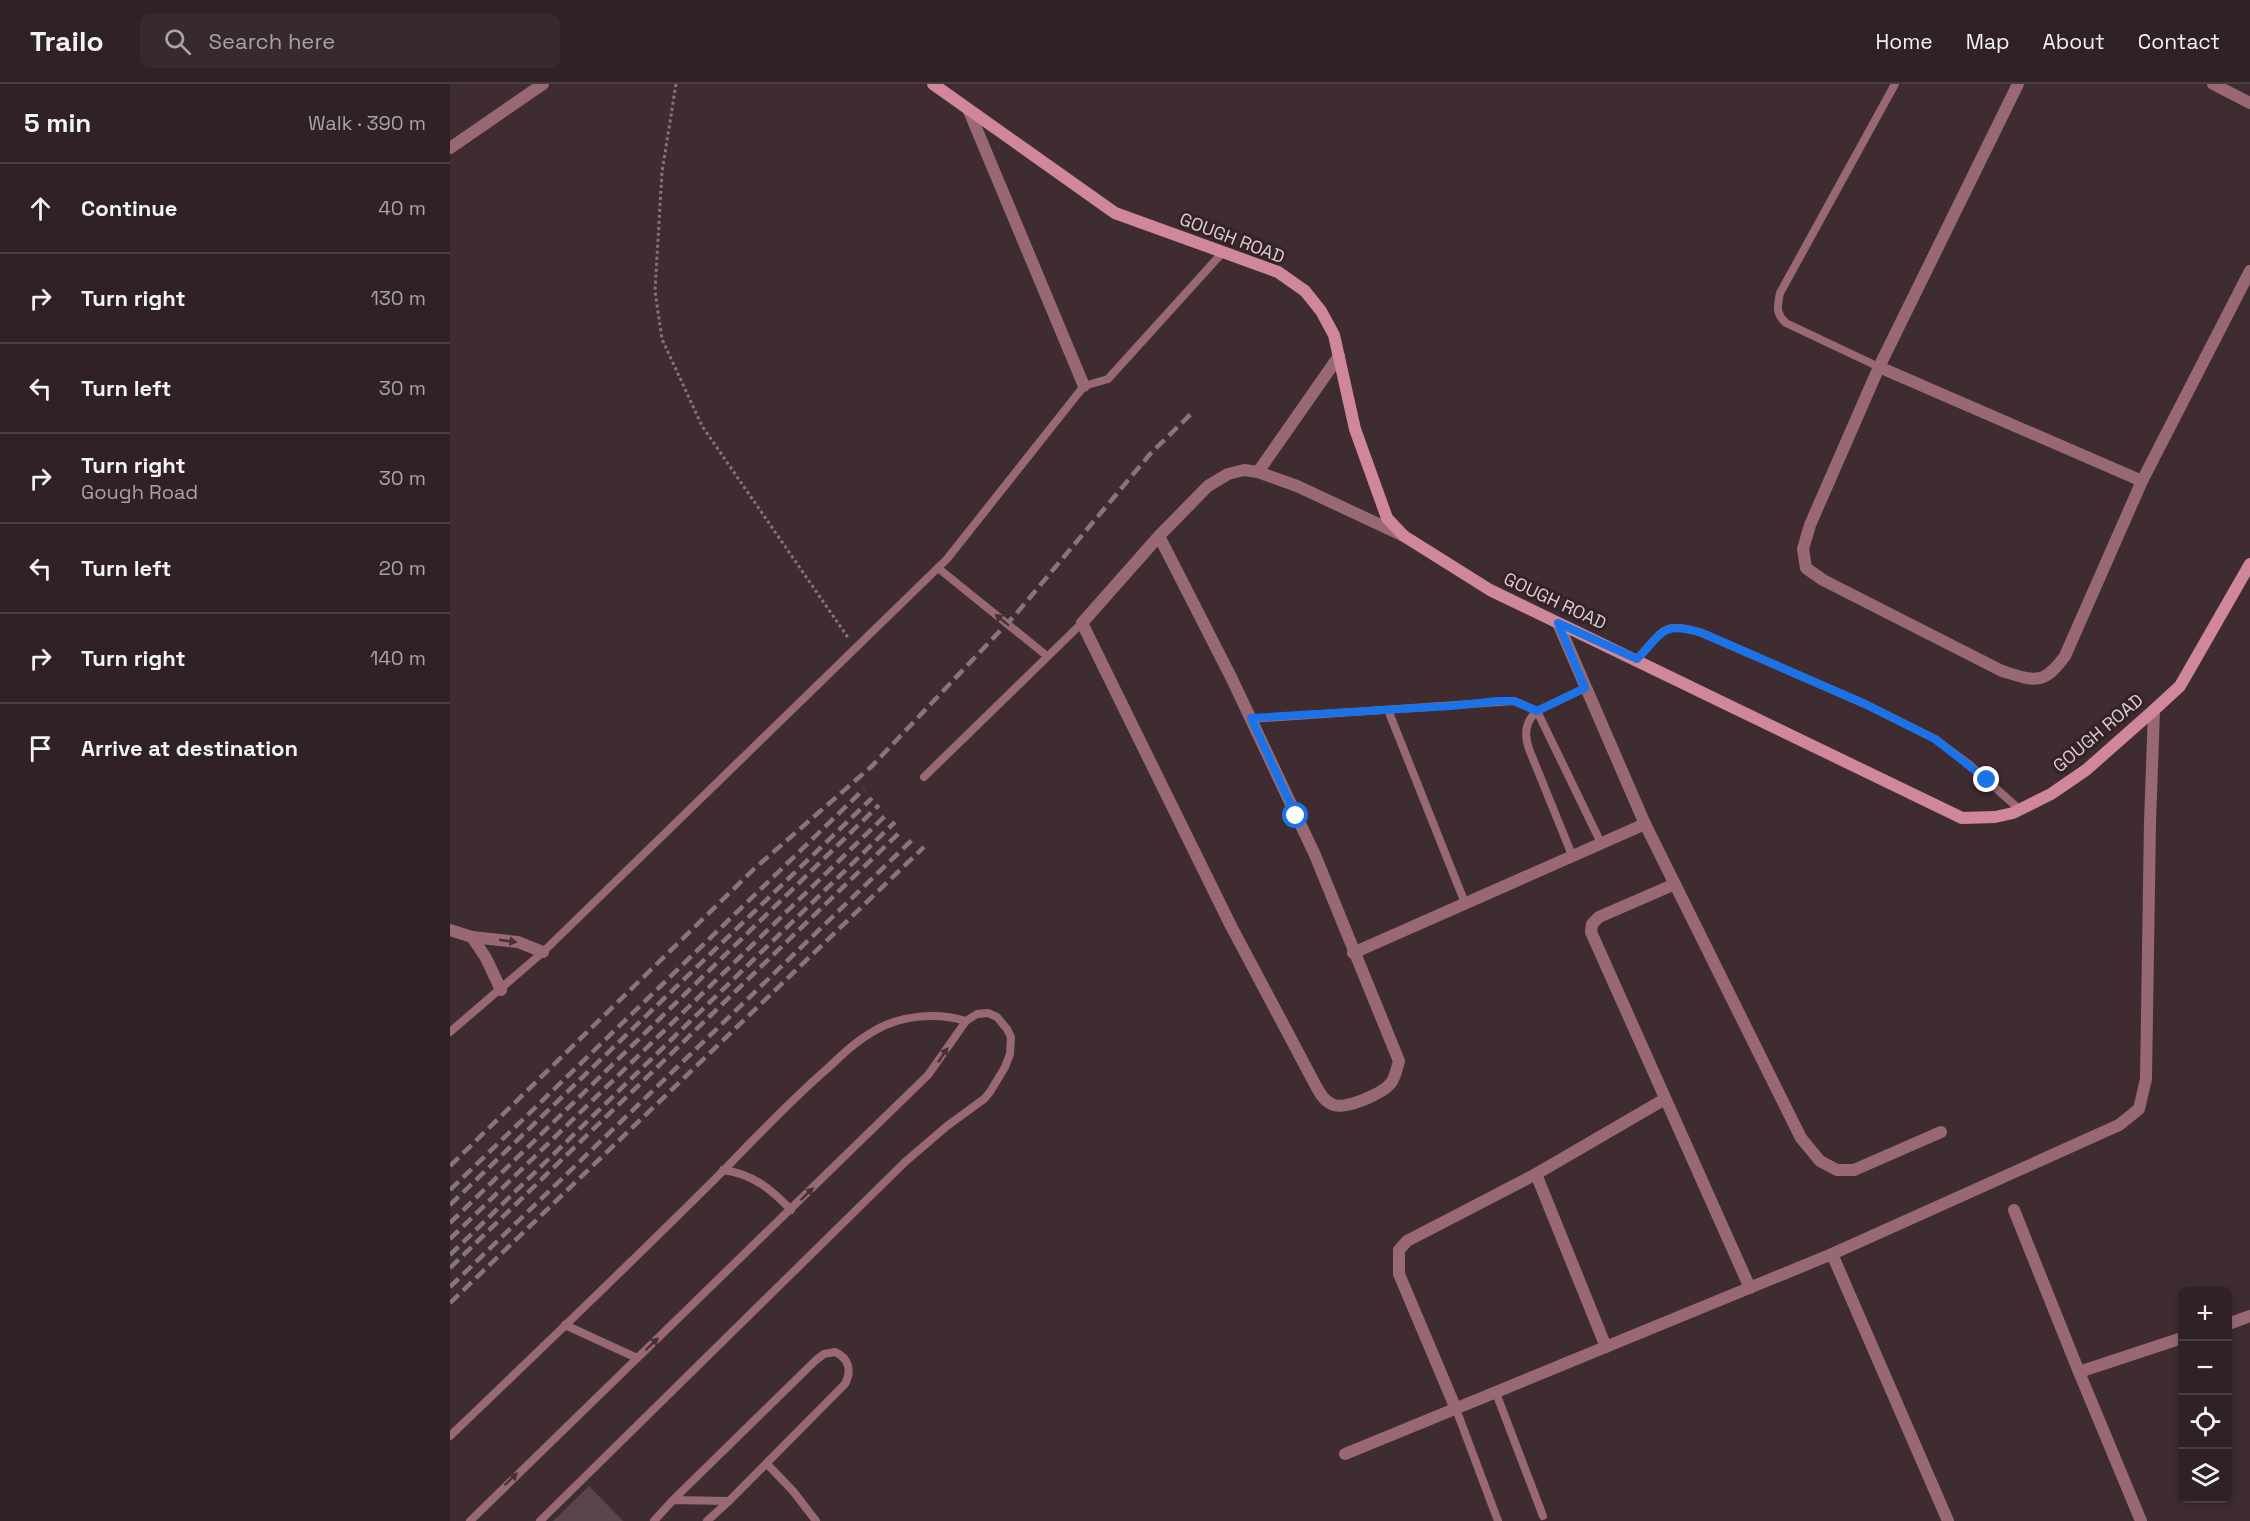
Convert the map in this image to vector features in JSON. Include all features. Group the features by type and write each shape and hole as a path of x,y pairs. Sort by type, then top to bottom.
{"street":[{"path":"450,148 543,84"},
{"name":"GOUGH ROAD","path":"933,84 1116,213 1278,272 1305,291 1321,311 1334,335 1355,429 1387,518 1404,536 1490,590 1637,659 1962,818 1995,817 2019,809 2051,794 2086,770 2180,686 2250,564"},
{"path":"2018,84 1879,367 1810,525 1803,549 1806,568 1823,580 2002,671 2028,679 2043,678 2054,672 2066,657 2142,481 2250,271"},
{"path":"2213,84 2250,103"},
{"path":"969,111 1084,386"},
{"path":"1258,472 1339,356"},
{"path":"1879,367 2142,481"},
{"path":"1159,536 1251,718 1315,855 1353,953 1399,1061 1393,1082 1383,1090 1361,1101 1335,1106 1324,1099 1317,1088 1231,926 1082,623 1159,536 1208,486 1228,474 1244,470 1258,472 1297,486 1404,536"},
{"path":"1558,623 1646,824 1801,1138 1820,1161 1837,1170 1854,1170 1941,1132"},
{"path":"1345,1454 1832,1254 2119,1125 2139,1109 2146,1079 2154,710"},
{"path":"1353,953 1646,824"},
{"path":"1675,884 1599,917 1592,924 1591,932 1750,1288"},
{"path":"450,930 472,937 518,942 543,952"},
{"path":"472,937 486,958 501,990"},
{"path":"1456,1409 1399,1274 1399,1250 1407,1241 1536,1174 1665,1099"},
{"path":"1536,1174 1606,1347"},
{"path":"2014,1210 2141,1521"},
{"path":"1832,1254 1948,1521"},
{"path":"2232,1323 2250,1316"},
{"path":"2079,1372 2178,1339"}],"lane":[{"path":"1879,367 1786,323 1780,318 1776,309 1780,293 1894,84"},
{"path":"450,1032 543,952 947,559 1084,386 1108,379 1223,252"},
{"path":"938,568 1047,656"},
{"path":"924,777 1082,623"},
{"path":"1637,659 1667,629 1680,626 1702,633 1865,704 1935,739 1971,766 2019,809"},
{"path":"1572,855 1526,739 1526,728 1537,711 1585,688"},
{"path":"1251,718 1514,701 1537,711 1601,843"},
{"path":"1388,710 1465,903"},
{"path":"470,1521 928,1075 966,1021 977,1014 988,1013 997,1017 1011,1037 1011,1045 1005,1067 984,1099 947,1126 905,1162 540,1521"},
{"path":"450,1436 799,1093 860,1039 876,1029 921,1016 940,1015 966,1021"},
{"path":"723,1170 749,1176 764,1184 791,1210"},
{"path":"565,1325 637,1358"},
{"path":"654,1521 816,1360 830,1352 841,1354 849,1366 845,1384 767,1464 707,1521"},
{"path":"1496,1393 1544,1516"},
{"path":"1456,1409 1498,1521"},
{"path":"767,1464 793,1491 816,1521"},
{"path":"674,1500 729,1501"}],"path":[{"path":"676,84 662,172 655,291 662,339 702,426 855,647"}],"building":[{"path":"589,1486 623,1521 553,1521"}],"railway":[{"path":"450,1166 754,869 872,766 1016,614 1151,453 1194,411"},
{"path":"450,1190 864,789"},
{"path":"450,1205 872,798"},
{"path":"450,1223 879,805"},
{"path":"450,1239 887,814"},
{"path":"450,1255 895,822"},
{"path":"450,1268 902,830"},
{"path":"450,1287 914,838"},
{"path":"450,1303 924,847"}],"route":[{"path":"1296,816 1251,718 1498,701 1514,701 1537,711 1585,688 1558,623 1637,659 1667,629 1680,626 1702,633 1865,704 1935,739 1987,780"}]}
